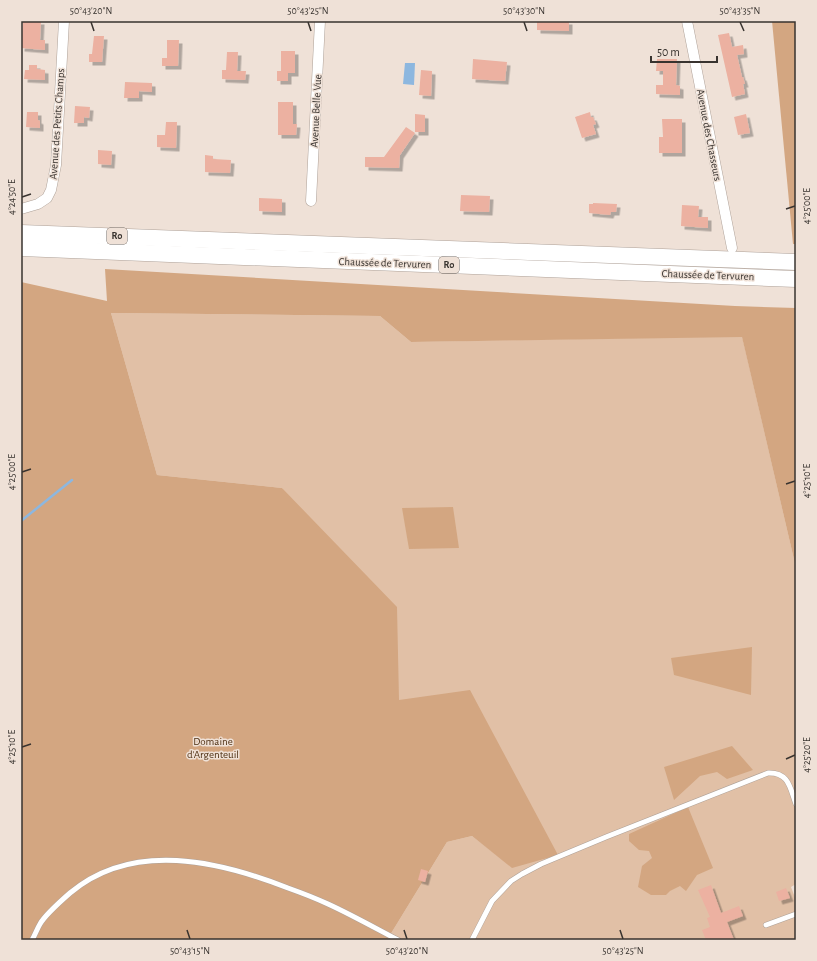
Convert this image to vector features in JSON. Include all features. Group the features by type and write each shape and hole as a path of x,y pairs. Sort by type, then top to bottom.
{"highway":[{"path":"21,222 35,224 56,234"},
{"name":"R0","path":"21,233 56,234"},
{"name":"Chaussée de Tervuren","path":"56,234 796,262"},
{"name":"Chaussée de Tervuren","path":"21,248 796,279"}],"street":[{"name":"Avenue des Petits Champs","path":"21,209 38,204 46,198 51,190 56,165 64,21"},
{"name":"Avenue Belle Vue","path":"311,201 320,21"},
{"name":"Avenue des Chasseurs","path":"687,21 732,248"}],"lane":[{"path":"472,940 492,901 511,881 541,864 768,773 776,773 785,778 796,804"},
{"path":"32,940 40,923 60,901 81,884 115,868 133,863 170,859 203,862 256,876 328,904 398,940"},
{"path":"766,925 796,914"}],"shaded area":[{"path":"111,313 380,316 411,342 742,336 796,568 796,884 791,887 796,900 796,940 387,940 447,842 472,836 512,867 399,700 282,488 157,475"}],"green space":[{"path":"772,21 796,21 796,244 793,244"},
{"name":"Domaine d'Argenteuil","path":"105,269 735,306 796,308 796,568 742,337 411,342 380,316 111,313 157,475 282,488 397,607 399,700 470,690 558,855 512,868 472,836 447,842 387,940 21,940 21,282 107,301"},
{"path":"453,507 459,548 409,549 402,508"},
{"path":"752,647 751,695 674,675 671,658"},
{"path":"732,746 753,770 727,779 717,772 700,776 674,800 664,767"},
{"path":"688,807 713,868 697,875 686,891 680,886 670,891 666,895 651,895 638,887 642,866 652,858 649,851 639,850 629,841 629,834"}],"water":[{"path":"405,63 415,63 414,85 403,84"}],"building":[{"path":"23,21 41,21 40,40 45,40 45,50 21,48"},
{"path":"537,21 569,21 569,31 537,30"},
{"path":"729,33 732,47 743,45 744,54 737,55 745,84 743,84 745,94 732,97 718,35"},
{"path":"94,36 104,36 102,62 89,62 89,54 92,54"},
{"path":"167,40 179,40 178,66 162,66 162,58 167,58"},
{"path":"281,51 295,51 295,73 288,73 288,81 277,81 277,71 281,71"},
{"path":"227,52 238,52 237,71 246,71 245,80 222,79 222,70 226,70"},
{"path":"473,59 507,62 505,81 472,79"},
{"path":"657,59 677,59 676,85 680,86 680,95 656,94 656,85 663,85 663,71 656,71"},
{"path":"29,65 37,65 37,69 45,70 45,80 24,79 25,70 29,70"},
{"path":"421,70 432,71 431,96 419,95"},
{"path":"125,82 152,83 152,92 139,91 139,98 124,98"},
{"path":"278,102 293,102 293,124 297,124 296,135 278,135"},
{"path":"75,106 90,107 89,118 84,117 84,123 74,123"},
{"path":"27,112 38,112 40,128 26,127"},
{"path":"590,112 591,117 593,117 596,124 593,125 596,134 582,138 575,117"},
{"path":"415,114 425,115 425,132 415,132"},
{"path":"746,114 750,133 738,135 734,117"},
{"path":"662,119 682,119 682,153 659,153 659,137 663,137"},
{"path":"166,122 177,122 176,148 157,147 157,135 165,135"},
{"path":"406,127 415,133 400,155 399,168 365,167 365,157 384,157"},
{"path":"98,150 112,151 111,165 98,164"},
{"path":"205,155 213,156 213,159 231,160 230,173 205,172"},
{"path":"461,195 490,196 489,212 460,211"},
{"path":"259,198 282,199 282,212 259,211"},
{"path":"589,204 617,204 616,212 611,212 610,215 589,213"},
{"path":"682,205 699,206 698,217 708,217 708,228 681,226"},
{"path":"421,869 428,871 425,882 418,880"},
{"path":"711,885 721,913 739,906 743,916 727,922 734,940 706,940 702,930 710,927 707,918 710,917 698,890"},
{"path":"786,888 790,898 779,901 776,892"}],"waterway":[{"path":"21,521 72,480"}]}
